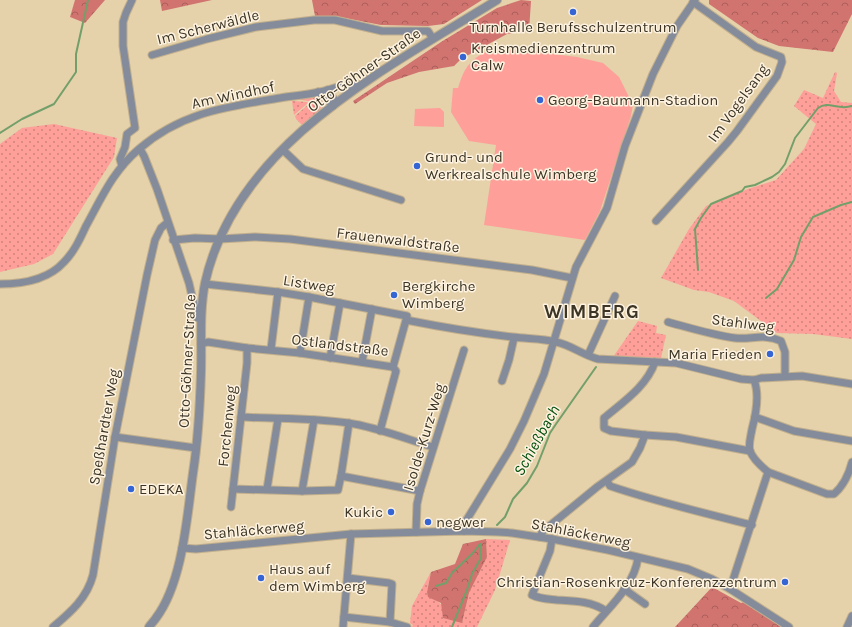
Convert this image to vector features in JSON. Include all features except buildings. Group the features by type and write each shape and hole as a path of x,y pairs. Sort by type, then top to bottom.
{"street":[{"name":"Am Windhof","path":"122,166 120,159 125,147 126,134 135,128 123,46 124,22 132,0"},
{"name":"Otto-Göhner-Straße","path":"149,627 157,618 169,593 182,548 196,448 201,374 201,318 205,284 220,239 231,217 245,194 263,171 283,150 333,106 360,86 497,0"},
{"name":"Im Vogelsang","path":"656,222 728,142 776,76 782,62 781,57 756,47 694,1"},
{"path":"464,531 464,524 510,449 524,421 544,374 576,267 606,208 625,146 653,74 677,26 694,1"},
{"name":"Im Scherwäldle","path":"152,55 256,27 324,19 335,20 382,31 428,31 433,39"},
{"name":"Am Windhof","path":"0,284 38,280 56,270 64,263 75,249 114,176 140,148 170,126 203,113 235,106 318,92 351,84 360,86"},
{"path":"327,90 334,99 333,106"},
{"path":"318,92 333,106"},
{"path":"140,148 189,283 197,318 201,318"},
{"path":"283,150 303,169 401,200"},
{"name":"Speßhardter Weg","path":"53,627 81,601 90,586 93,575 114,437 155,240 161,228 168,224"},
{"name":"Frauenwaldstraße","path":"173,240 255,237 290,239 476,262 532,270 572,278"},
{"name":"Listweg","path":"205,284 278,292 407,316"},
{"path":"271,349 278,292"},
{"path":"588,355 615,296"},
{"path":"300,353 309,297"},
{"path":"330,358 340,303"},
{"path":"362,362 372,310"},
{"name":"Ostlandstraße","path":"201,344 208,342 247,348 271,349 393,367 406,320 445,328 514,338 554,341 565,344 598,359 676,363 732,378 754,380 761,378 802,376 852,384"},
{"name":"Stahlweg","path":"668,322 721,336 737,338 763,336 781,341 785,352 785,376"},
{"path":"502,380 509,360 514,338"},
{"name":"Forchenweg","path":"231,507 247,363 247,348"},
{"name":"Isolde-Kurz-Weg","path":"416,532 417,504 420,491 464,350"},
{"path":"655,362 652,370 632,394 604,418 604,428 611,431 676,438 750,450"},
{"path":"380,430 396,371 393,367"},
{"path":"754,380 757,386 755,417 749,442 750,450 762,467 768,472 827,494 834,494 839,489 850,470 852,462"},
{"path":"241,417 349,423 380,430 433,447"},
{"path":"755,417 794,431 852,441"},
{"path":"267,489 278,419"},
{"path":"302,491 314,420"},
{"path":"233,489 302,491 340,490 349,423"},
{"path":"540,537 542,532 597,487 632,462 645,435"},
{"name":"Otto-Göhner-Straße","path":"114,437 196,448"},
{"path":"730,590 768,472"},
{"path":"341,476 420,491"},
{"path":"607,481 610,486 641,497 752,525"},
{"name":"Stahläckerweg","path":"182,548 196,549 351,534 416,532 498,532 540,537 688,569 712,579 789,627"},
{"path":"343,627 351,534"},
{"path":"552,539 550,551 532,595 538,599 574,601 597,605 606,611"},
{"path":"593,627 624,589 636,567 638,558"},
{"path":"348,578 392,584 390,622"},
{"path":"624,589 645,604"},
{"path":"847,627 852,616"},
{"path":"344,617 390,622 407,627"},
{"name":"Otto-Göhner-Straße","path":"156,627 157,618"}],"shaded area":[{"path":"492,49 529,51 577,57 603,63 619,77 633,105 631,116 600,211 585,240 484,225 496,145 469,141 451,112 453,88 458,88 466,68 479,56"},
{"path":"835,72 837,73 834,91 841,102 852,103 852,339 813,334 777,333 734,301 709,292 694,290 661,278 689,229 706,206 748,189 776,180 804,149 816,124 794,106 804,90 823,98"},
{"path":"316,96 322,99 321,107 319,111 303,126 295,116 310,103 308,101 296,99"},
{"path":"292,101 307,102 308,103 294,115"},
{"path":"440,108 444,112 444,127 414,126 415,109"},
{"path":"54,124 117,138 114,157 53,254 34,264 0,272 0,144 22,128"},
{"path":"638,321 657,326 656,333 666,335 661,358 613,357"},
{"path":"486,539 510,540 495,590 477,627 412,627 413,625 410,623 412,606 431,572 427,592 462,623 469,593 487,557"}],"green space":[{"path":"75,0 105,0 85,23 70,17"},
{"path":"160,0 212,0 162,11"},
{"path":"312,0 482,0 444,24 428,26 381,25 340,17 315,16"},
{"path":"521,0 531,1 529,31 507,34 461,59 454,66 419,72 387,83 355,104 353,101 441,42 497,8"},
{"path":"709,0 852,0 852,14 833,52 779,46 758,38 709,4"},
{"path":"486,539 487,557 469,593 462,623 443,618 441,603 428,597 427,592 431,572 455,564 463,544"},
{"path":"712,587 741,603 744,602 782,627 675,627"}],"waterway":[{"path":"0,133 22,119 54,104 76,72 76,54 88,0"},
{"path":"698,270 695,229 711,204 742,191 745,187 755,185 779,172 785,164 795,138 818,108 826,105 842,107 852,106"},
{"path":"766,298 777,289 794,260 801,237 813,217 852,202"},
{"name":"Schießbach","path":"497,525 505,517 513,499 527,483 537,466 550,433 596,367"},
{"path":"436,586 446,583 452,573 473,553 480,544"},
{"path":"452,627 472,574 481,558 480,544"}],"place":[{"name":"Turnhalle Berufsschulzentrum","path":"573,12"},
{"name":"Kreismedienzentrum Calw","path":"463,57"},
{"name":"Georg-Baumann-Stadion","path":"540,100"},
{"name":"Grund- und Werkrealschule Wimberg","path":"417,166"},
{"name":"Bergkirche Wimberg","path":"394,295"},
{"name":"Maria Frieden","path":"770,354"},
{"name":"EDEKA","path":"131,489"},
{"name":"Kukic","path":"391,512"},
{"name":"negwer","path":"428,522"},
{"name":"Haus auf dem Wimberg","path":"261,578"},
{"name":"Christian-Rosenkreuz-Konferenzzentrum","path":"785,582"}],"district":[{"name":"WIMBERG","path":"592,311"}]}
